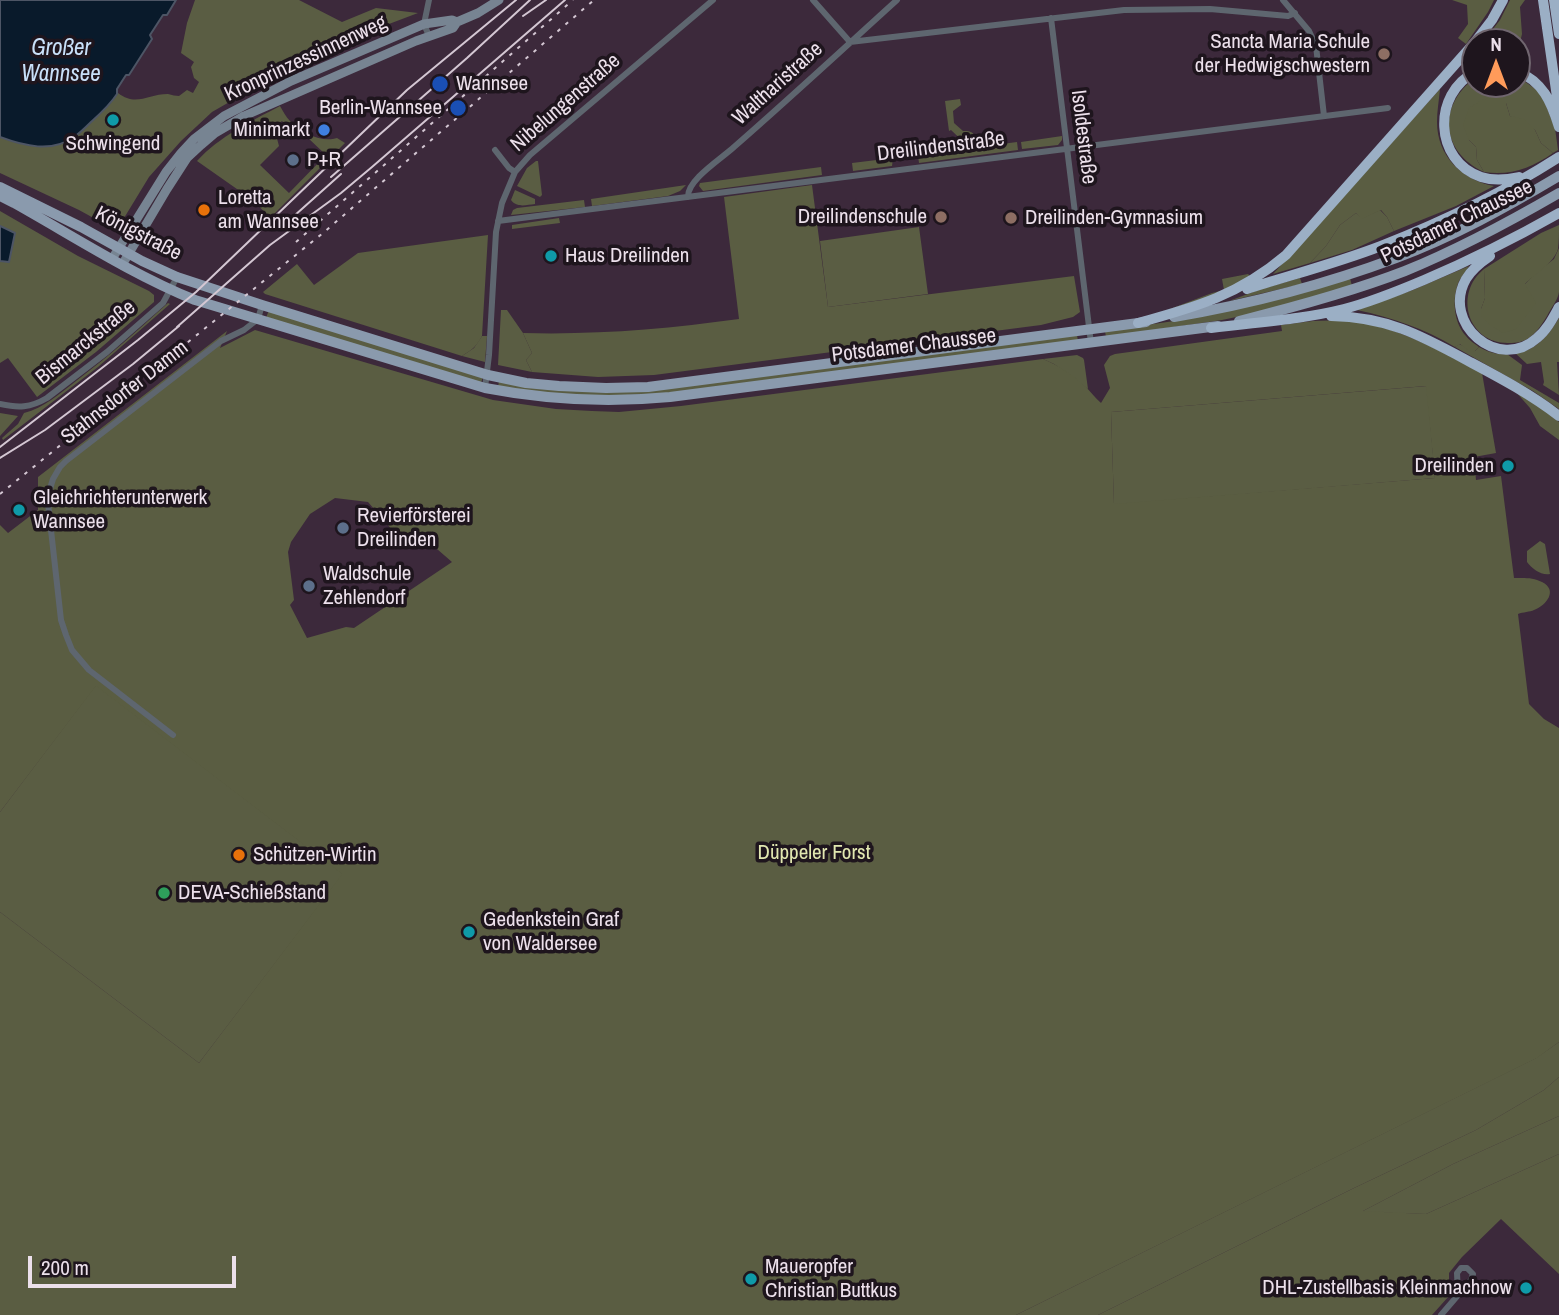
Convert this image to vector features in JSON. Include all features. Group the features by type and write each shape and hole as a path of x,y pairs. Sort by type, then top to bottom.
{"highway":[{"path":"1486,28 1503,0"},
{"path":"1543,0 1559,111"},
{"path":"1554,0 1559,34"},
{"path":"1229,294 1286,255 1461,58"},
{"path":"1531,78 1545,92 1559,127"},
{"path":"1461,82 1446,106 1443,129 1455,158 1471,173 1495,180 1526,175 1555,160"},
{"path":"1139,323 1379,247 1461,212 1555,160"},
{"path":"1211,328 1346,309 1408,287 1467,261 1559,213"},
{"path":"1518,236 1468,276 1460,299 1461,313 1466,325 1483,343 1498,349 1513,349 1526,346 1537,338 1559,307"},
{"path":"1314,315 1370,318 1408,330 1518,387 1559,416"}],"main road":[{"name":"Kronprinzessinnenweg","path":"122,265 187,158 229,124 429,36 453,28 457,22 499,0"},
{"name":"Kronprinzessinnenweg","path":"112,259 166,172 188,146 224,116 266,93 424,24 452,20 457,22"},
{"path":"266,93 270,105"},
{"name":"Potsdamer Chaussee","path":"262,305 488,375 559,386 648,387 1139,323 1271,297 1399,257 1457,232 1559,176"},
{"name":"Königstraße","path":"0,187 177,277 262,305"},
{"name":"Potsdamer Chaussee","path":"258,319 485,388 558,399 648,399 1211,328 1319,300 1403,271 1497,229 1559,193"},
{"name":"Königstraße","path":"0,196 171,290 194,300 258,319"},
{"path":"133,223 143,229"}],"street":[{"path":"429,0 424,24 429,36"},
{"name":"Nibelungenstraße","path":"485,388 496,232 502,203 514,172 530,155 713,0"},
{"path":"813,0 850,42 1094,13 1161,9 1233,10 1288,16 1295,13"},
{"name":"Waltharistraße","path":"688,197 696,179 733,149 897,0"},
{"path":"1283,0 1309,31 1316,46 1324,116"},
{"name":"Isoldestraße","path":"1051,18 1091,343"},
{"name":"Dreilindenstraße","path":"498,221 1388,108"},
{"path":"495,150 514,172"},
{"name":"Bismarckstraße","path":"0,404 21,408 36,405 47,398 107,352 160,306 177,277"},
{"path":"258,319 262,305"},
{"name":"Stahnsdorfer Damm","path":"173,735 89,670 72,650 61,620 49,492 60,467 66,461 221,341 244,330 258,319"},
{"path":"1441,1315 1458,1295"}],"green space":[{"path":"195,0 299,0 342,22 376,8 418,13 350,36 324,55 259,85 212,112 149,177 121,223 115,226 108,226 0,173 0,137 28,145 57,145 75,137 118,93 136,99 168,94 179,96 187,90 193,93 199,82 194,78 191,67 194,62 181,53"},
{"path":"1452,0 1494,0 1477,28 1465,28 1468,24 1467,5"},
{"path":"1510,0 1525,0 1520,7 1522,28 1494,28"},
{"path":"1531,86 1541,93 1555,128 1558,150 1553,153 1541,143 1535,130 1510,116 1506,103 1469,140 1476,147 1477,160 1484,172 1459,153 1452,141 1449,128 1454,102 1461,92 1461,98 1531,98"},
{"path":"1440,89 1437,118 1441,146 1462,172 1494,186 1456,206 1394,231 1381,210 1362,219 1356,213 1340,225 1310,263 1273,274"},
{"path":"1500,98 1506,103 1510,116 1524,119 1535,130 1541,143 1553,153 1520,170 1484,172 1477,160 1476,147 1469,140 1463,125 1469,108 1482,100"},
{"path":"960,99 961,105 953,111 954,123 963,131 974,134 972,143 963,141 949,131 945,101"},
{"path":"280,106 290,121 305,133 318,138 337,138 345,143 270,218 254,201 197,161 225,137","holes":["282,121 289,128 307,137 326,155 289,193 260,165 279,146 274,127"]},
{"path":"1062,136 1058,145 1022,149 1021,142"},
{"path":"1017,142 1018,150 919,163 918,155"},
{"path":"893,158 892,166 853,171 852,163"},
{"path":"536,161 542,195 540,197 517,186 527,168"},
{"path":"821,167 822,175 703,191 699,186 700,183"},
{"path":"686,185 668,196 592,206 591,199"},
{"path":"812,185 828,307 1074,276 1080,312 1073,317 1041,325 654,375 598,377 532,372 526,360 532,353 523,333 631,330 739,319 724,197"},
{"path":"515,190 535,199 535,204 513,203 511,200"},
{"path":"584,200 585,207 511,215 517,208"},
{"path":"1380,210 1394,231 1352,250 1310,263 1340,225 1356,213 1362,218"},
{"path":"0,211 78,256 154,295 154,302 96,352 37,397 8,358 0,363 0,261 9,262 15,234 0,226"},
{"path":"559,218 560,223 512,229 512,225"},
{"path":"1559,225 1556,254 1525,284 1536,303 1516,329 1503,333 1491,326 1481,316 1485,298 1484,269 1541,233"},
{"path":"919,227 928,294 828,307 820,241"},
{"path":"488,235 482,336 474,348 462,356 263,292 297,264 314,285 358,253"},
{"path":"1559,248 1559,292 1537,330 1528,339 1514,343 1495,341 1483,335 1475,327 1467,304 1474,279 1484,269 1485,298 1481,309 1525,284 1554,259"},
{"path":"1469,266 1459,281 1455,302 1458,324 1479,347 1471,353 1460,344 1455,347 1408,324 1357,310 1413,290"},
{"path":"1248,274 1251,277 1225,292 1170,309 1224,290 1222,279"},
{"path":"1300,278 1302,284 1229,301 1261,289"},
{"path":"1350,278 1352,286 1265,311 1106,337 1105,331 1188,319"},
{"path":"170,304 98,367 3,440 24,413 57,396"},
{"path":"269,310 483,377 481,383 266,318"},
{"path":"501,310 507,310 523,333 532,353 526,360 532,372 498,365"},
{"path":"1559,318 1559,395 1543,385 1541,362 1527,364 1515,353 1529,350 1541,342"},
{"name":"Düppeler Forst","path":"1344,320 1382,327 1449,355 1482,373 1496,453 1474,457 1476,480 1501,476 1514,578 1539,580 1547,585 1550,593 1539,608 1518,614 1529,704 1544,719 1559,728 1559,1042 1537,1058 1016,1315 0,1315 0,912 199,1063 342,874 96,686 0,812 0,525 8,533 38,510 38,477 227,331 220,348 255,330 493,400 556,409 619,412 1043,359 1076,379 1101,403 1110,388 1104,365 1110,356 1115,354 1282,331 1281,325","holes":["1426,386 1435,478 1114,504 1111,412","335,498 368,502 400,539 422,536 452,562 354,628 346,627 307,638 290,605 294,600 288,552 291,542 310,514"]},
{"path":"1077,335 1078,341 676,393 580,397 498,387 499,381 574,391"},
{"path":"482,336 487,336 485,362 462,356 474,348"},
{"path":"1459,344 1475,351 1479,347 1493,353 1507,354 1522,365 1520,380 1559,403 1559,409 1533,391 1455,347"},
{"path":"1077,355 1084,360 1088,389 1043,359"},
{"path":"1427,386 1435,478 1114,505 1111,412"},
{"path":"1516,392 1547,411 1559,422 1559,440 1540,426 1530,408"},
{"path":"0,413 18,416 0,436"},
{"path":"1540,541 1545,544 1550,574 1537,571 1527,562 1527,551"},
{"name":"DEVA-Schießstand","path":"96,685 343,874 199,1063 0,912 0,812"},
{"path":"1559,1042 1559,1077 1544,1090 1476,1130 1098,1315 1016,1315 1536,1058"},
{"path":"1559,1077 1559,1116 1453,1164 1363,1211 1426,1214 1559,1154 1559,1274 1501,1219 1449,1273 1449,1296 1432,1315 1098,1315 1476,1130 1544,1090"},
{"path":"1559,1116 1559,1154 1426,1214 1361,1212 1453,1164"}],"water":[{"name":"Großer Wannsee","path":"0,0 176,0 150,35 152,39 108,105 74,137 57,145 38,146 0,137"},
{"path":"0,226 15,233 9,262 0,261"}],"tram line":[{"path":"0,447 196,292 407,90 516,0"},
{"path":"331,177 530,0"},
{"path":"523,16 546,0"},
{"path":"0,458 45,430 133,364 270,245 372,167 565,0"},
{"path":"294,216 341,174"}],"railway":[{"path":"296,242 573,0"},
{"path":"0,494 323,233 594,0"}],"place":[{"name":"Sancta Maria Schule der Hedwigschwestern","path":"1384,54"},
{"name":"Wannsee","path":"440,84"},
{"name":"Berlin-Wannsee","path":"458,108"},
{"name":"Schwingend","path":"113,120"},
{"name":"Minimarkt","path":"324,130"},
{"name":"P+R","path":"293,160"},
{"name":"Loretta am Wannsee","path":"204,210"},
{"name":"Dreilindenschule","path":"941,217"},
{"name":"Dreilinden-Gymnasium","path":"1011,218"},
{"name":"Haus Dreilinden","path":"551,256"},
{"name":"Dreilinden","path":"1508,466"},
{"name":"Gleichrichterunterwerk Wannsee","path":"19,510"},
{"name":"Revierförsterei Dreilinden","path":"343,528"},
{"name":"Waldschule Zehlendorf","path":"309,586"},
{"name":"Schützen-Wirtin","path":"239,855"},
{"name":"DEVA-Schießstand","path":"164,893"},
{"name":"Gedenkstein Graf von Waldersee","path":"469,932"},
{"name":"Maueropfer Christian Buttkus","path":"751,1279"},
{"name":"DHL-Zustellbasis Kleinmachnow","path":"1526,1288"}]}
